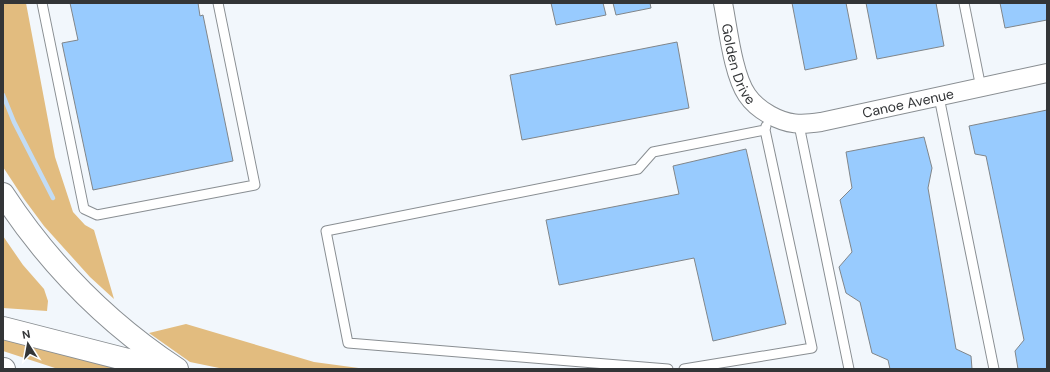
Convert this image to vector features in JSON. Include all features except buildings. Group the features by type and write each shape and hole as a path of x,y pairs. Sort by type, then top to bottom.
{"highway":[{"path":"3,194 27,228 75,285 116,324 176,369"},
{"path":"3,328 163,369"}],"street":[{"name":"Golden Drive","path":"723,3 736,72 746,95 754,103 767,122"},
{"name":"Canoe Avenue","path":"767,122 779,120 799,125 821,122 1047,73"}],"lane":[{"path":"42,3 84,209 97,215 255,185 218,3"},
{"path":"964,3 981,88"},
{"path":"939,96 994,369"},
{"path":"668,369 348,343 326,231 638,168 653,152 767,122 812,348 684,369"},
{"path":"799,125 849,369"}],"shaded area":[{"path":"3,3 26,3 55,157 73,212 85,225 94,230 114,299 90,277 44,226 3,167"},
{"path":"3,236 23,265 44,289 48,301 47,311 3,308"},
{"path":"186,324 314,362 366,369 224,369 190,362 149,333"},
{"path":"3,337 126,369 58,369 3,351"}],"waterway":[{"path":"3,95 14,122 53,198"}]}
